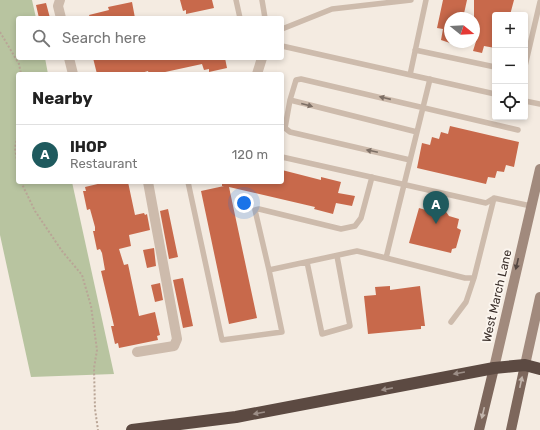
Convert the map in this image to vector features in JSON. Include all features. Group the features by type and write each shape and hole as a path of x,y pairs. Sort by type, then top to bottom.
{"highway":[{"path":"132,430 153,426 236,417 494,368 525,365 540,369"}],"main road":[{"name":"West March Lane","path":"479,430 540,169"},
{"path":"511,430 540,297"}],"street":[{"path":"60,0 58,6 60,16"},
{"path":"70,60 73,72"},
{"path":"258,72 261,60"},
{"path":"137,352 174,346 177,339 148,184"}],"lane":[{"path":"236,0 240,16"},
{"path":"262,0 265,16"},
{"path":"284,28 332,9 411,0"},
{"path":"410,75 426,0"},
{"path":"528,53 540,2"},
{"path":"284,46 492,93"},
{"path":"415,50 492,66"},
{"path":"410,160 290,132 285,128 290,100 296,80 302,79 413,104 423,108 518,130"},
{"path":"386,258 430,80"},
{"path":"290,100 417,132"},
{"path":"528,102 540,104"},
{"path":"284,157 486,202 494,198 531,206"},
{"path":"188,184 222,340 282,332 255,210 260,209 341,229 355,226 361,218 372,177"},
{"path":"451,322 466,302 474,278 494,198"},
{"path":"269,270 357,251 465,278 474,278"},
{"path":"307,262 322,334 350,326 337,256"}],"path":[{"path":"0,32 16,59"},
{"path":"17,60 21,72"},
{"path":"16,143 16,154"},
{"path":"22,184 35,211 62,251 82,275 91,306 97,350 94,368 95,409 98,430"}],"green space":[{"path":"0,0 32,0 36,16 16,16 16,60 45,60 48,72 16,72 16,184 72,184 114,374 31,377 0,235"}],"building":[{"path":"180,0 212,0 214,8 186,14 186,10 183,11"},
{"path":"443,0 467,0 464,12 444,12 444,41 441,40 443,29 437,28"},
{"path":"474,0 514,0 511,12 492,12 492,47 484,46 482,53 473,51 474,48 480,48 480,12 474,12"},
{"path":"132,2 135,16 89,16 109,10 108,7"},
{"path":"46,3 49,16 39,16 36,5"},
{"path":"94,60 225,60 227,68 209,72 209,69 204,70 202,64 165,72 96,72"},
{"path":"450,126 519,142 514,167 506,165 504,172 497,171 495,178 488,177 486,184 417,168 422,143 430,145 432,137 439,139 441,132 448,134"},
{"path":"284,171 321,180 321,177 341,182 338,193 355,196 352,206 336,203 333,214 314,209 315,207 229,187 257,318 229,324 201,191 224,186 222,186 222,184 284,184"},
{"path":"98,184 128,184 135,215 144,213 145,215 147,214 150,230 129,235 131,246 119,249 124,265 128,264 139,316 155,312 160,335 157,336 158,340 119,348 118,343 115,344 111,326 114,326 101,271 105,270 102,253 100,249 97,250 93,231 95,231 95,227 90,209 87,210 83,191 86,191 85,187"},
{"path":"439,202 449,216 459,219 457,228 461,230 456,248 452,249 451,253 409,243 419,208 436,213"},
{"path":"168,209 178,257 169,259 160,211"},
{"path":"154,248 156,266 147,268 143,250"},
{"path":"183,278 193,326 183,328 173,280"},
{"path":"160,283 163,300 155,302 151,285"},
{"path":"390,286 390,290 420,286 425,326 421,326 421,329 368,334 364,296 376,295 375,287"}],"place":[{"name":"IHOP","path":"436,224"}]}
